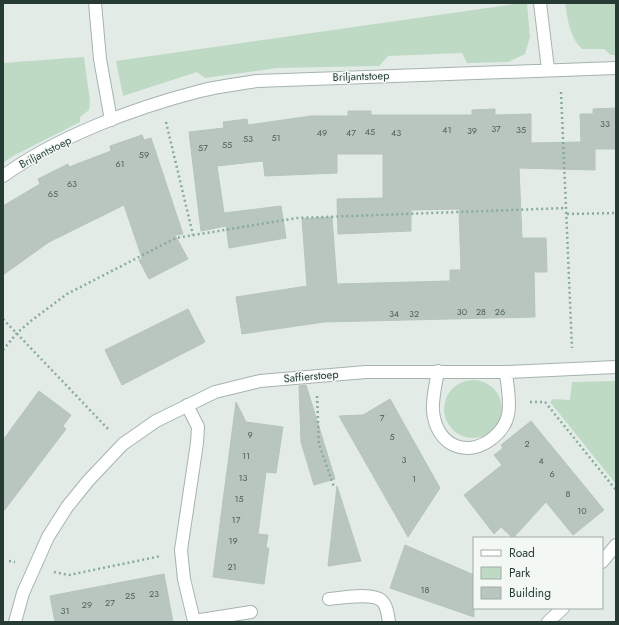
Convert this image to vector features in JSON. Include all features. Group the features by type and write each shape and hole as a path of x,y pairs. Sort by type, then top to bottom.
{"street":[{"path":"95,3 100,59 111,120"},
{"path":"540,3 548,69"},
{"name":"Briljantstoep","path":"3,176 21,163 111,120 201,90 257,81 548,69 616,68"},
{"name":"Saffierstoep","path":"15,622 23,593 48,537 67,507 88,481 123,444 156,421 215,392 260,381 366,372 506,372 616,367"},
{"path":"438,371 433,410 440,432 451,445 465,450 484,445 502,431 508,415 509,402 506,372"},
{"path":"187,405 198,427 181,550 184,579 194,621 251,612"},
{"path":"603,561 616,545"},
{"path":"329,599 374,596 382,600 386,608 389,622"},
{"path":"548,622 562,609"}],"path":[{"path":"560,69 573,369"},
{"path":"161,103 193,235"},
{"path":"3,350 17,333 67,294 176,238 297,218 566,208"},
{"path":"567,214 616,213"},
{"path":"3,319 123,444"},
{"path":"316,376 319,444 334,488"},
{"path":"509,402 545,402 616,490"},
{"path":"9,561 69,576 142,561 181,550"}],"green space":[{"path":"527,3 530,37 525,54 508,62 467,63 462,53 388,56 379,66 277,68 205,78 197,72 123,96 116,61"},
{"path":"565,3 616,3 616,55 611,55 604,49 582,49 574,39 568,22"},
{"path":"84,57 90,101 89,110 80,117 80,122 13,156 3,163 3,63"},
{"path":"473,380 484,382 497,393 500,398 502,409 500,420 489,433 484,436 473,438 462,436 449,425 446,420 444,409 446,398 457,385 462,382"},
{"path":"616,381 616,484 550,402 553,399 570,400 572,382"}],"building":[{"path":"616,108 616,149 595,149 595,170 519,168 522,238 546,238 547,272 534,272 535,317 324,322 242,334 236,297 307,286 302,219 332,217 337,284 450,281 450,270 461,270 459,209 411,210 411,231 338,234 337,199 383,198 383,154 337,154 337,173 265,176 263,161 217,166 224,213 281,206 286,238 229,248 226,226 201,231 189,132 224,128 223,122 247,119 248,125 311,116 348,116 348,111 371,111 371,115 472,115 472,110 495,109 495,115 531,114 531,143 581,142 580,114 593,114 593,109"},
{"path":"142,135 144,140 151,138 183,234 175,235 188,259 149,279 139,260 142,258 124,205 49,242 3,275 3,206 40,184 38,179 68,164 69,167 111,151 110,146"},
{"path":"188,309 205,342 122,385 105,350"},
{"path":"306,385 335,479 314,485 301,442 299,386"},
{"path":"39,391 71,415 63,426 66,429 3,512 3,440"},
{"path":"390,399 440,488 408,537 339,416 363,415"},
{"path":"236,402 246,422 283,427 276,473 266,472 258,534 268,535 266,548 269,548 264,584 213,577"},
{"path":"531,421 604,510 573,535 546,502 514,537 512,537 501,527 494,534 464,495 502,465 494,455 503,448 501,445"},
{"path":"337,486 361,561 328,566"},
{"path":"405,545 473,575 474,617 390,588"},
{"path":"164,574 173,622 55,622 50,596"}]}
